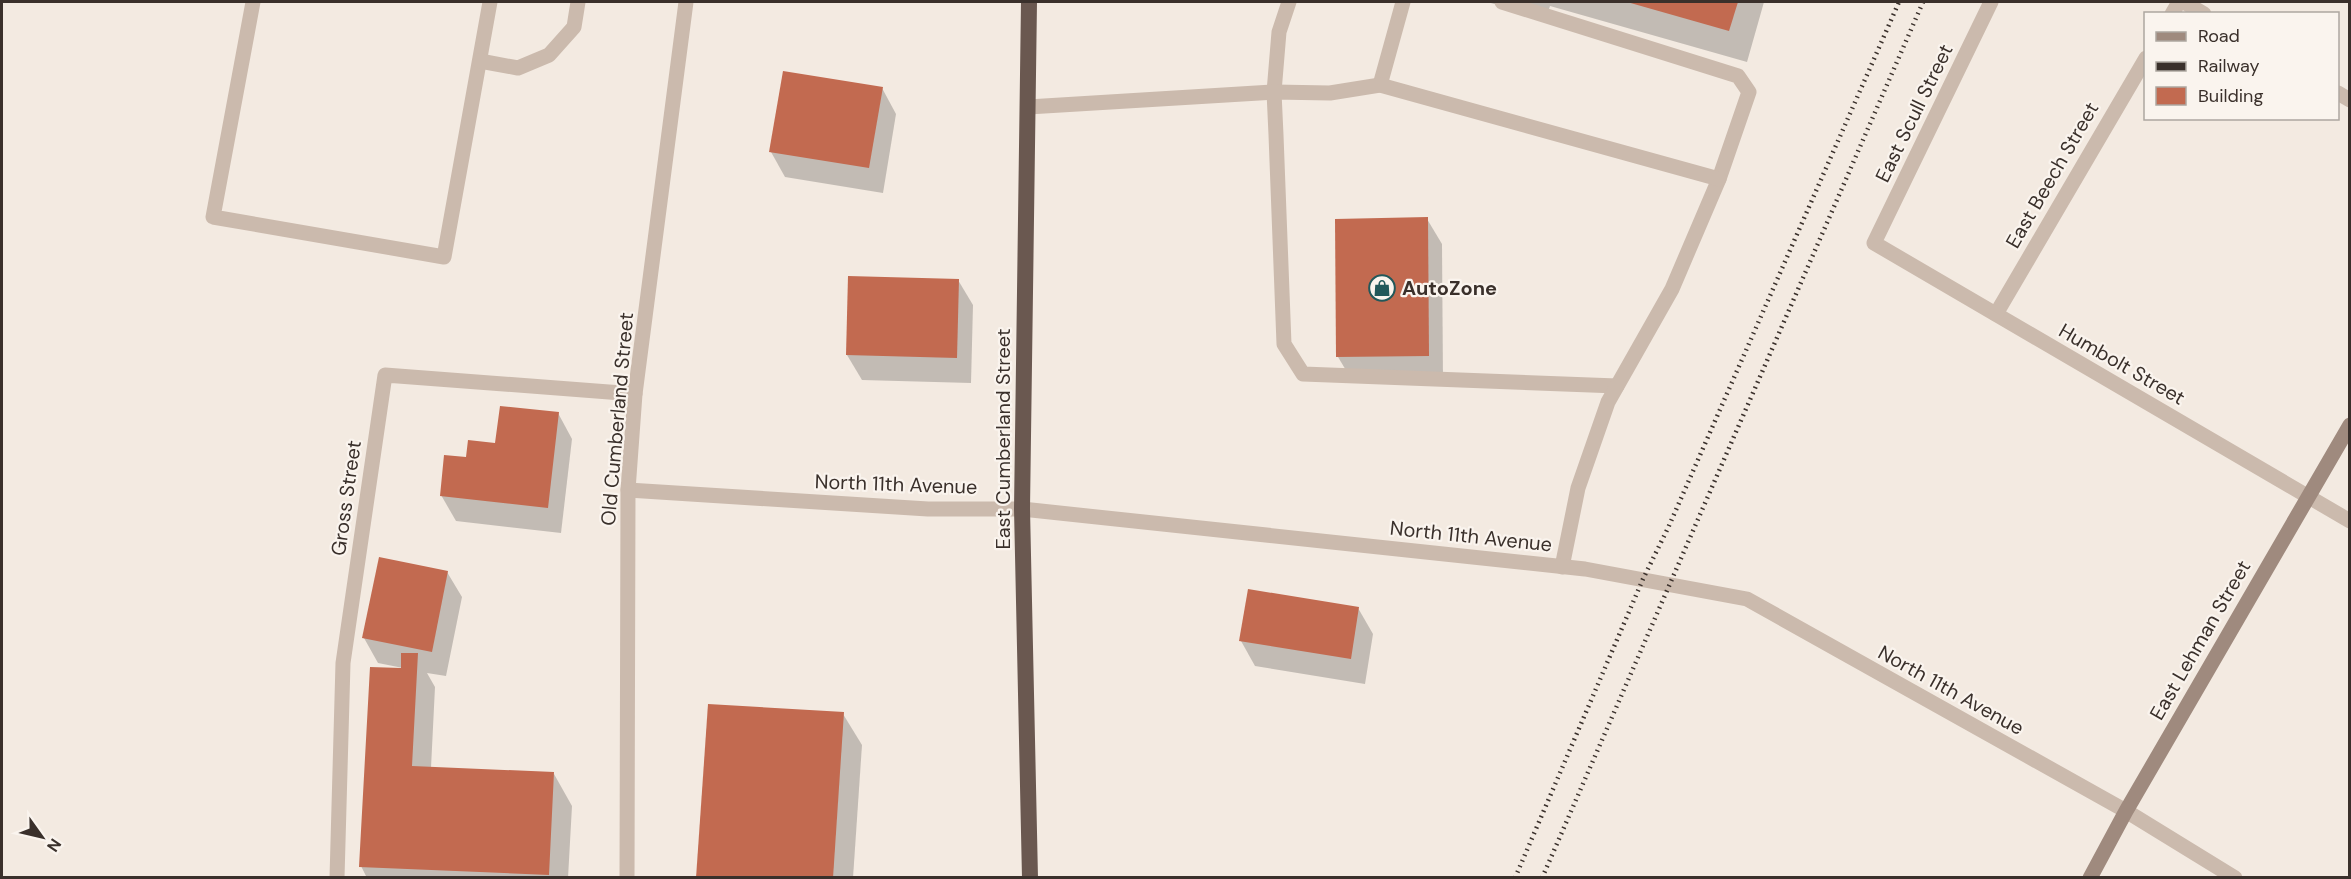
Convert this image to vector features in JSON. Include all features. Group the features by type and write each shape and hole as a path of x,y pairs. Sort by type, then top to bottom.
{"highway":[{"name":"East Cumberland Street","path":"1029,2 1022,509 1030,878"}],"main road":[{"name":"East Lehman Street","path":"2090,878 2126,811 2349,425"}],"street":[{"path":"254,2 213,217 444,257 490,2"},
{"path":"480,61 518,68 549,55 574,27 578,2"},
{"name":"Old Cumberland Street","path":"627,878 628,490 635,394 686,2"},
{"path":"1289,2 1279,32 1274,92 1284,344 1303,374 1617,386"},
{"path":"1380,85 1403,2"},
{"path":"1502,2 1738,76 1749,92 1719,179 1672,289 1608,402 1578,488 1562,567"},
{"name":"East Scull Street","path":"1874,243 1991,2"},
{"path":"2184,2 2201,12"},
{"name":"East Beech Street","path":"1996,314 2144,60"},
{"path":"1028,107 1274,92 1330,93 1380,85 1719,179"},
{"name":"Humbolt Street","path":"1874,243 2349,520"},
{"name":"Gross Street","path":"337,878 344,663 386,375 635,394"},
{"name":"North 11th Avenue","path":"628,490 928,509 1022,509 1597,571 1746,599 2126,811 2235,878"}],"building":[{"path":"1627,2 1738,2 1729,31"},
{"path":"783,71 883,87 869,168 769,152"},
{"name":"AutoZone","path":"1428,217 1429,356 1336,357 1335,219"},
{"path":"848,276 959,279 957,358 846,355"},
{"path":"500,406 559,412 548,508 440,496 444,455 466,457 468,440 495,443"},
{"path":"379,557 448,571 432,652 362,638"},
{"path":"1248,589 1359,607 1351,659 1239,641"},
{"path":"401,653 418,653 412,766 554,772 549,875 359,867 370,667 401,668"},
{"path":"708,704 844,712 833,878 696,878"}],"railway":[{"path":"1515,878 1643,579 1668,528 1899,2"},
{"path":"1542,878 1923,2"}],"place":[{"name":"AutoZone","path":"1382,288"}]}
